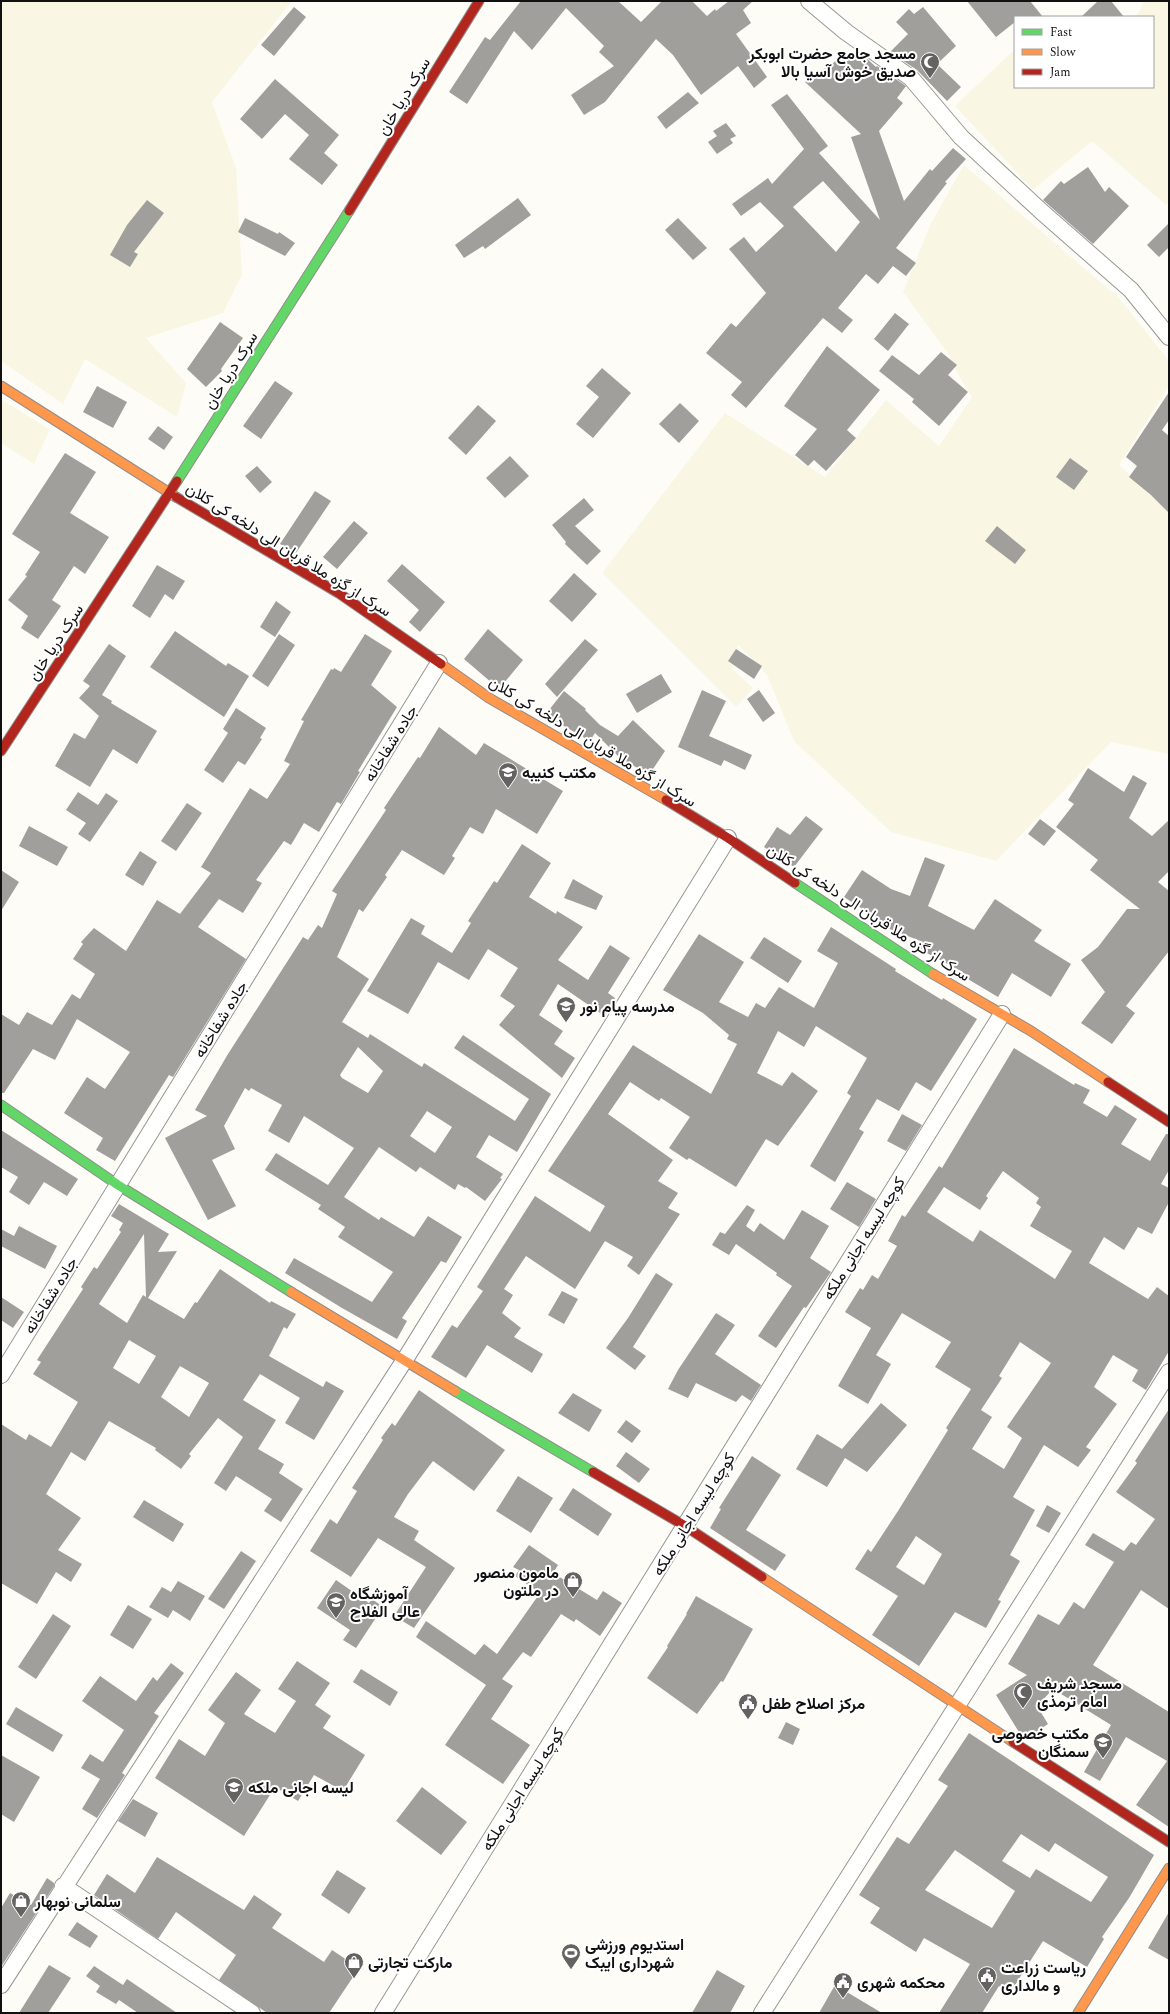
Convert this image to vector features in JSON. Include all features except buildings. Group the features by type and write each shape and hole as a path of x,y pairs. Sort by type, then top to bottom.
{"street":[{"name":"سرک دریا خان","path":"1,751 170,493 398,135 478,1"},
{"path":"809,1 846,32 911,78 961,137 1042,212 1131,290 1169,337"},
{"name":"سرک از گزه ملا قربان الی دلخه کی کلان","path":"1,386 170,493 340,594 489,698 620,773 728,838 922,968 1032,1031 1169,1122"},
{"name":"جاده شفاخانه","path":"1,1375 439,663"},
{"path":"1,1985 404,1361 728,838"},
{"name":"کوچه لیسه اجانی ملکه","path":"383,2013 1002,1014"},
{"path":"1,1105 118,1185 404,1361 685,1526 956,1706 1169,1842"},
{"path":"762,2013 1169,1372"},
{"path":"1078,2013 1169,1868"},
{"path":"64,1886 252,2013"}],"shaded area":[{"path":"1,1 292,1 212,102 236,168 242,275 223,313 146,338 186,383 177,417 85,359 63,404 1,361"},
{"path":"1144,1 1169,1 1169,203 1166,205 1092,141 1033,190 955,106 1014,50 1014,88 1154,88 1154,16 1136,16"},
{"path":"964,165 1120,299 1169,361 1169,386 1119,465 1169,510 1169,754 1111,742 996,861 891,832 794,741 767,675 738,645 732,669 753,688 736,707 602,573 725,413 825,477 886,400 939,446 972,397 960,378 947,352 903,292 931,223"},
{"path":"1,399 50,430 34,464 1,443"}],"traffic: fast":[{"path":"177,481 349,211"},
{"path":"795,883 933,974"},
{"path":"1,1105 118,1185 291,1292"},
{"path":"455,1391 593,1472"}],"traffic: slow":[{"path":"1,386 176,497"},
{"path":"441,664 489,698 666,800"},
{"path":"933,974 1031,1031 1108,1082"},
{"path":"291,1292 455,1391"},
{"path":"762,1577 1013,1742"},
{"path":"1078,2013 1169,1868"}],"traffic: jam":[{"path":"349,211 479,1"},
{"path":"1,751 177,481"},
{"path":"176,497 340,594 441,664"},
{"path":"666,800 728,838 795,883"},
{"path":"1108,1082 1169,1122"},
{"path":"593,1472 685,1526 762,1577"},
{"path":"1013,1742 1169,1842"}],"place":[{"name":"مسجد جامع حضرت ابوبکر صدیق خوش آسیا بالا","path":"930,79"},
{"name":"مکتب کنیبه","path":"508,789"},
{"name":"مدرسه پیام نور","path":"566,1023"},
{"name":"مامون منصور در ملتون","path":"573,1598"},
{"name":"آموزشگاه عالی الفلاح","path":"336,1619"},
{"name":"مسجد شریف امام ترمذی","path":"1023,1709"},
{"name":"مرکز اصلاح طفل","path":"748,1720"},
{"name":"مکتب خصوصی سمنگان","path":"1103,1759"},
{"name":"لیسه اجانی ملکه","path":"234,1804"},
{"name":"سلمانی نوبهار","path":"21,1918"},
{"name":"استدیوم ورزشی شهرداری ایبک","path":"571,1970"},
{"name":"مارکت تجارتی","path":"354,1979"},
{"name":"ریاست زراعت و مالداری","path":"987,1993"},
{"name":"محکمه شهری","path":"843,1999"}]}
